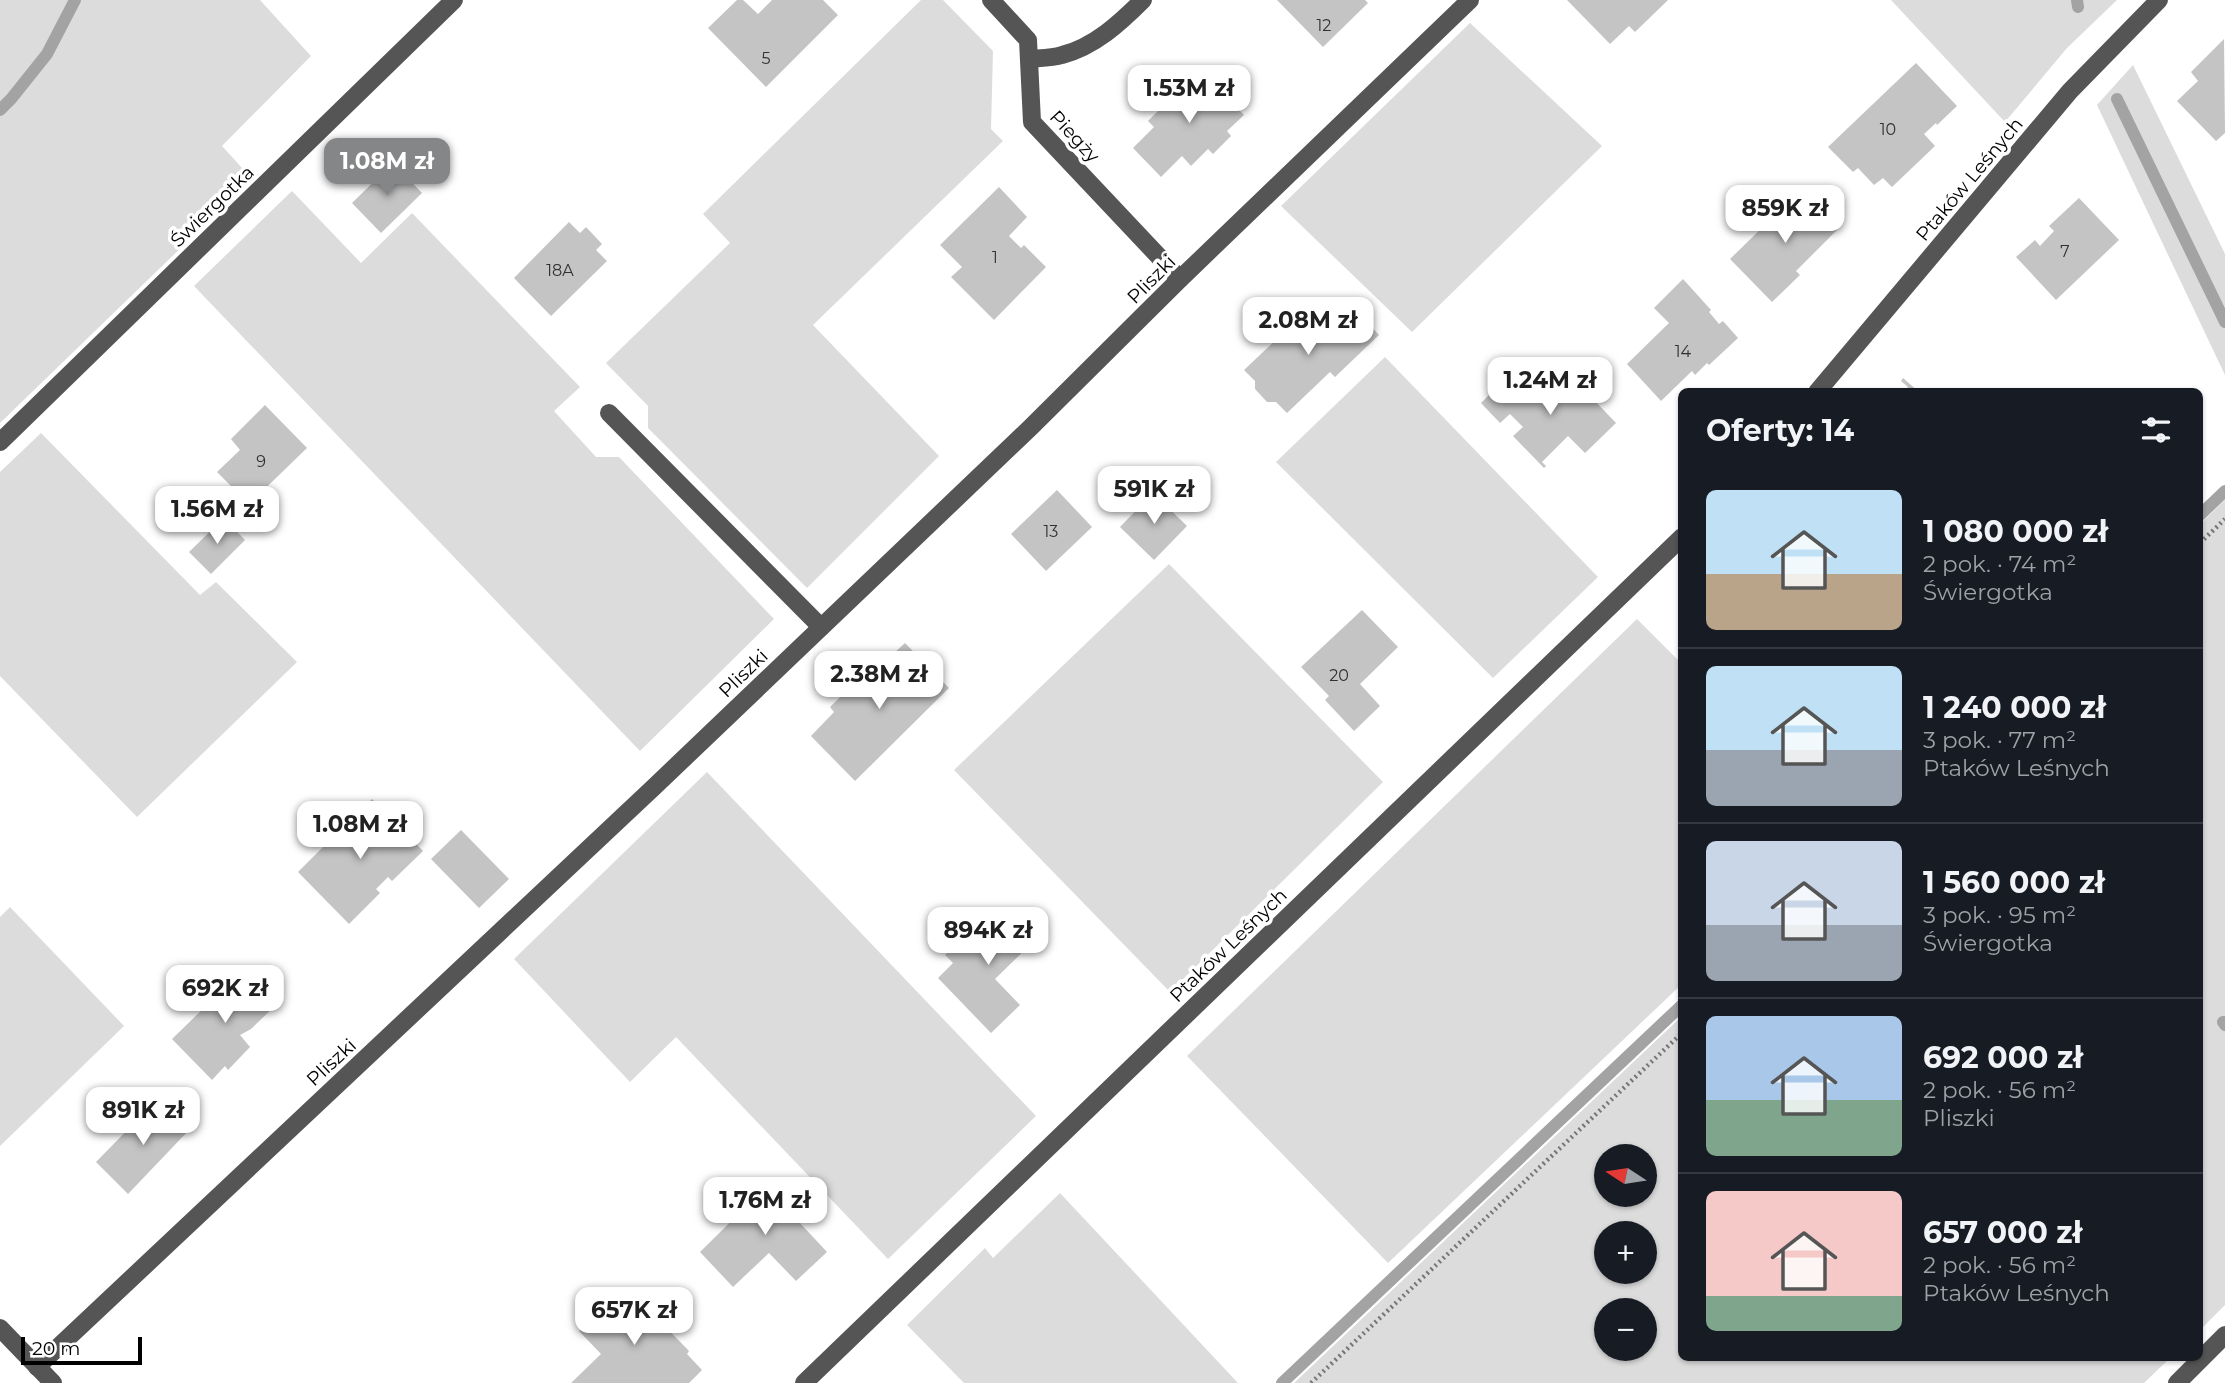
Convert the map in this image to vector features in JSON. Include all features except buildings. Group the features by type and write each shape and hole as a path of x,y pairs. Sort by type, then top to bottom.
{"street":[{"name":"Świergotka","path":"0,442 454,0"},
{"name":"Piegży","path":"991,0 1028,40 1032,122 1181,279"},
{"path":"1029,59 1062,55 1092,44 1143,0"},
{"name":"Pliszki","path":"37,1367 1031,428 1470,0"},
{"name":"Ptaków Leśnych","path":"1820,388 2070,91 2159,0"},
{"path":"609,412 821,627"},
{"name":"Ptaków Leśnych","path":"804,1383 1678,541"},
{"path":"0,1328 53,1383"},
{"path":"2203,1357 2225,1335"},
{"path":"2177,1383 2199,1361"}],"path":[{"path":"2203,540 2225,519"},
{"path":"1311,1383 1678,1037"}],"shaded area":[{"path":"0,0 260,0 311,56 222,146 252,179 0,423"},
{"path":"921,0 943,0 993,51 991,129 1003,141 813,325 939,456 807,588 648,428 648,406 606,363 730,243 703,214"},
{"path":"1891,0 2117,0 2067,48 2005,122"},
{"path":"1470,23 1602,146 1412,332 1281,206"},
{"path":"2133,65 2225,254 2225,375 2097,105"},
{"path":"292,191 361,263 412,213 580,387 554,411 596,457 619,457 774,619 640,751 194,286"},
{"path":"1385,357 1598,577 1493,678 1276,462"},
{"path":"41,433 200,595 216,582 297,662 137,817 0,676 0,472"},
{"path":"2225,500 2225,1305 2203,1327 2203,521"},
{"path":"1169,564 1383,782 1170,992 954,770"},
{"path":"1637,619 1678,660 1678,988 1388,1263 1187,1056"},
{"path":"707,772 1036,1116 888,1259 676,1037 630,1082 514,959"},
{"path":"10,907 124,1026 0,1146 0,917"},
{"path":"1678,1020 1678,1361 2167,1361 2144,1383 1294,1383"},
{"path":"1060,1193 1238,1383 964,1383 907,1325 985,1248 993,1258"}],"waterway":[{"path":"0,110 47,54 75,0"},
{"path":"2077,0 2078,7"},
{"path":"2117,99 2225,322"},
{"path":"2203,512 2225,491"},
{"path":"1282,1383 1678,1009"}]}
